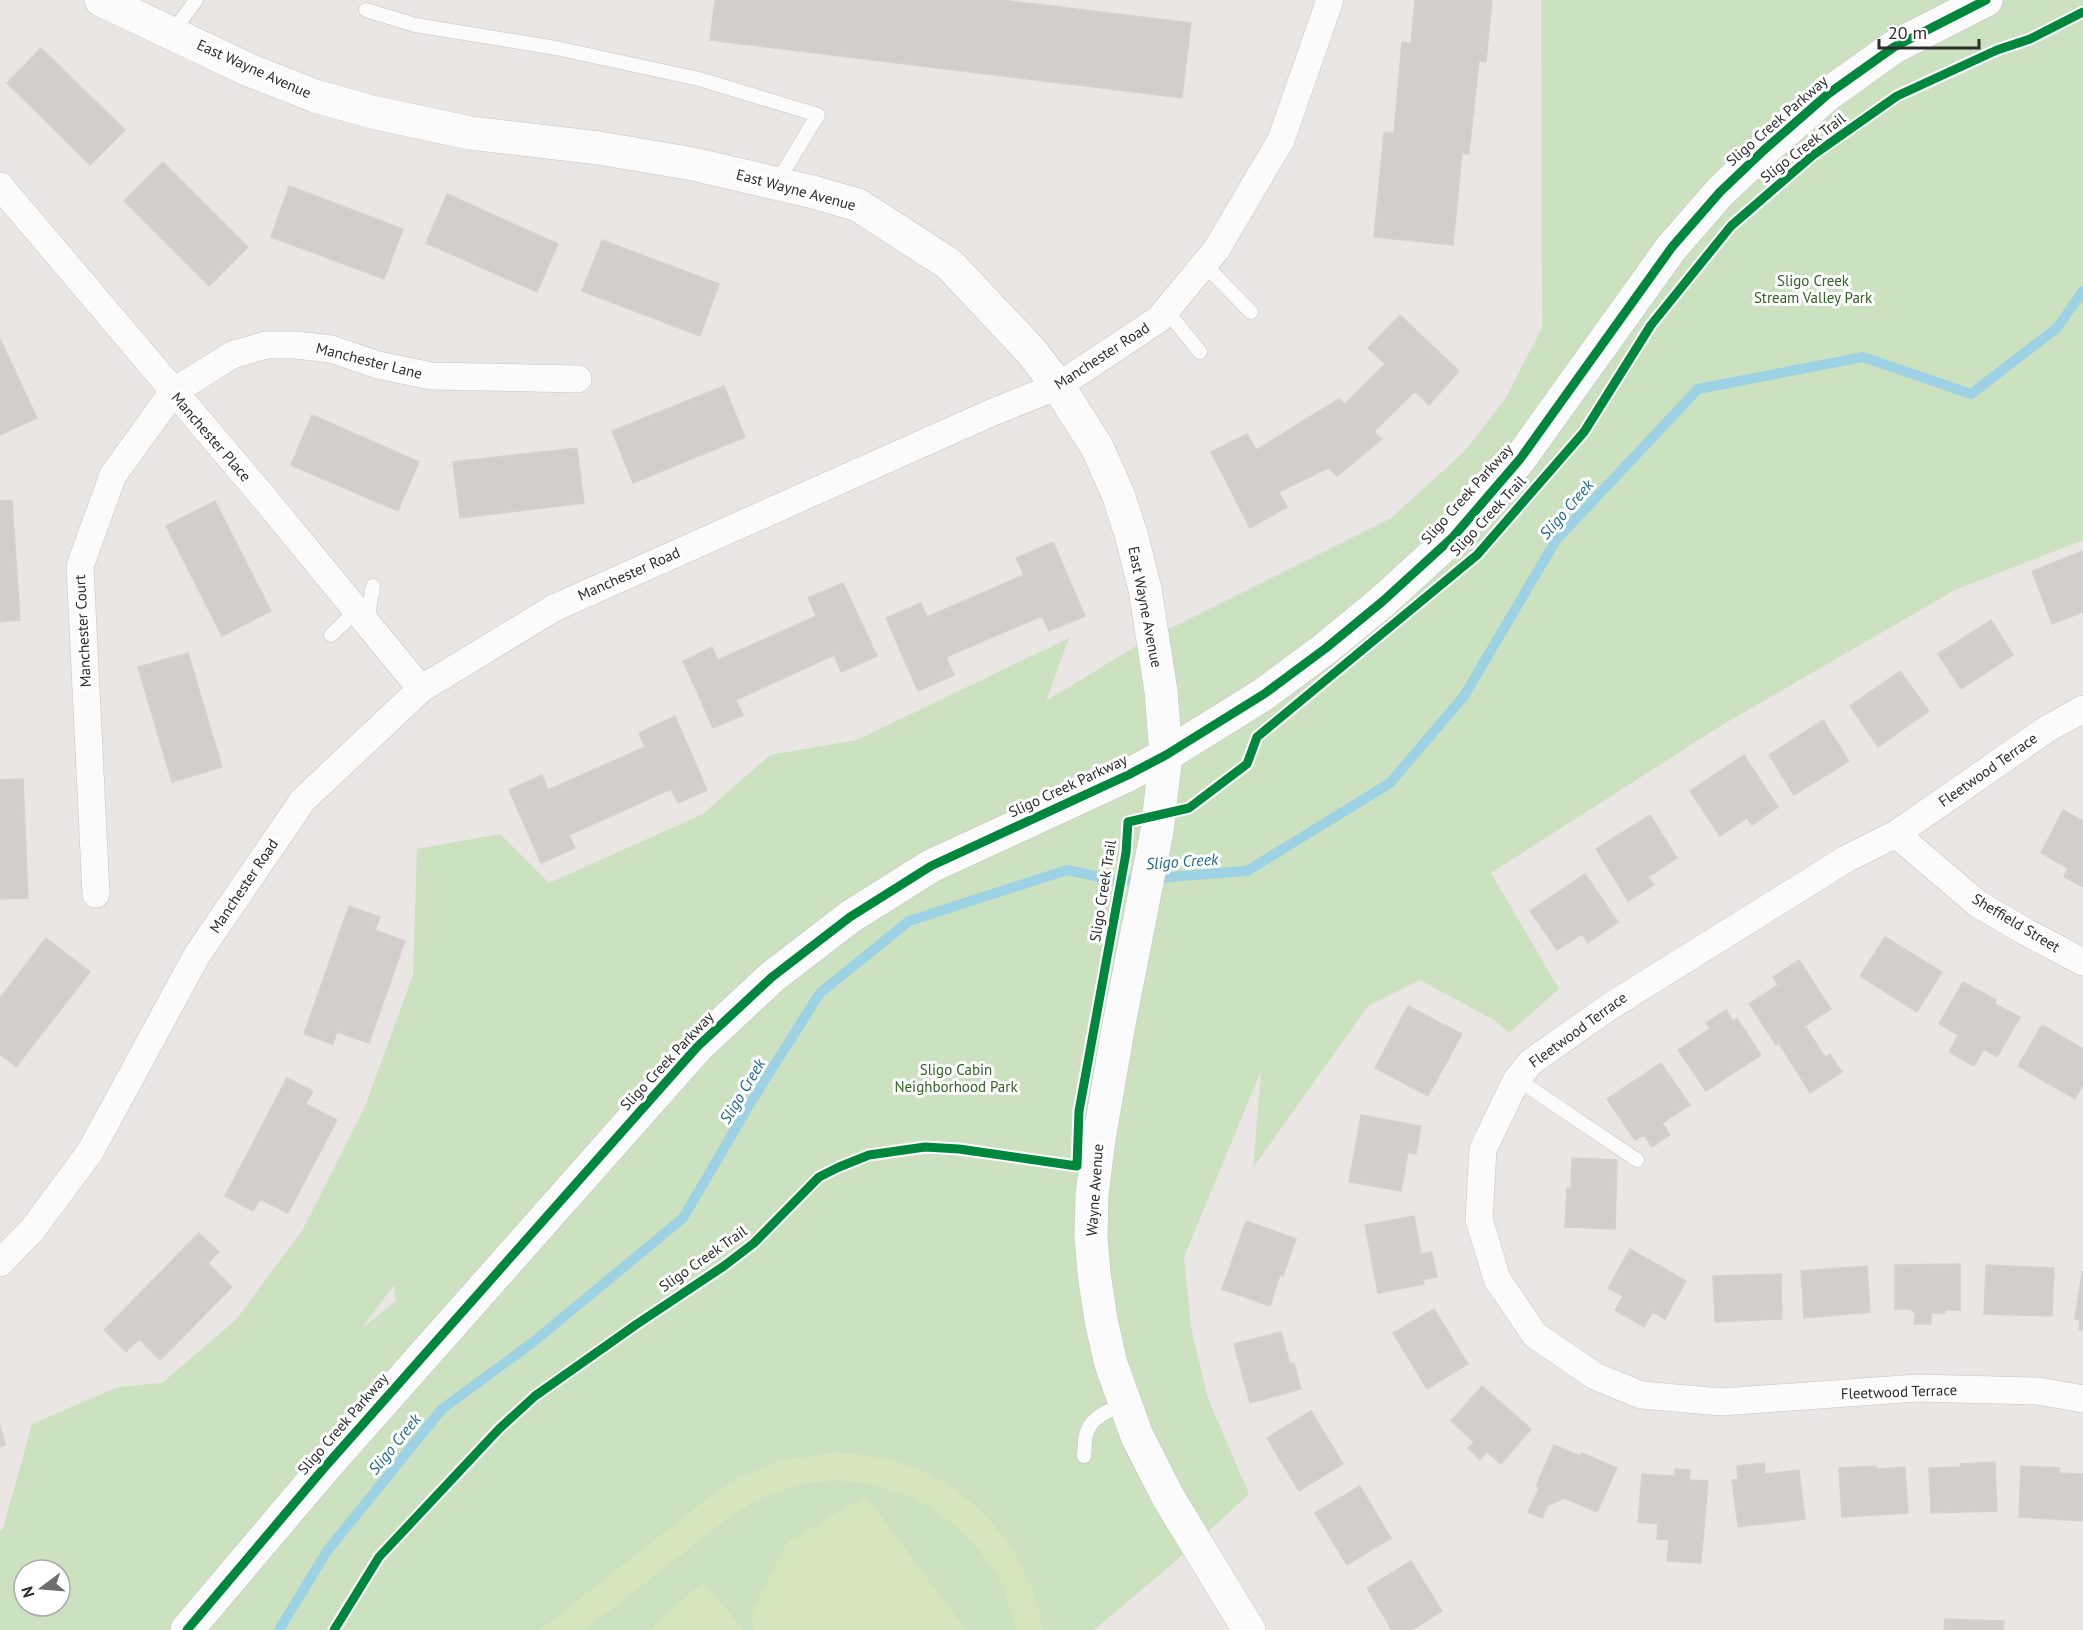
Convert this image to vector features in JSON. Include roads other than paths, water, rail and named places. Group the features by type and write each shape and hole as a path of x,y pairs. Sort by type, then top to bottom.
{"street":[{"name":"East Wayne Avenue","path":"101,0 249,70 315,96 372,112 470,133 599,148 693,164 737,173 858,205 949,264 1031,351 1058,386 1097,447 1118,494 1145,589 1161,691 1166,755"},
{"name":"Manchester Road","path":"0,1263 32,1230 90,1152 197,955 303,800 421,689 554,608 993,412 1058,386 1159,320 1216,250 1281,140 1330,0"},
{"name":"Sligo Creek Parkway","path":"187,1630 324,1468 697,1047 772,977 850,917 931,866 1128,775 1166,755 1264,694 1326,648 1383,601 1453,537 1520,459 1672,247 1720,192 1828,94 1894,47 1986,0"},
{"name":"Manchester Place","path":"0,186 421,689"},
{"name":"Manchester Lane","path":"172,392 232,356 266,345 296,345 331,349 378,365 431,376 578,379"},
{"name":"Manchester Court","path":"96,894 80,566 113,475 172,392"},
{"name":"Fleetwood Terrace","path":"2083,710 2047,729 1896,834 1846,859 1609,1006 1531,1062 1517,1079 1483,1149 1479,1219 1497,1280 1534,1335 1595,1376 1641,1395 1722,1402 1917,1388 2038,1391 2083,1399"},
{"name":"Wayne Avenue","path":"1166,755 1157,831 1099,1139 1092,1194 1091,1237 1094,1273 1111,1364 1137,1436 1168,1497 1249,1630"},
{"name":"Sheffield Street","path":"1896,834 1978,904 2083,962"}],"lane":[{"path":"172,33 196,0"},
{"path":"366,10 416,25 556,48 699,79 818,115 776,184"},
{"path":"1204,264 1251,312"},
{"path":"1166,310 1200,352"},
{"path":"331,634 361,617 373,586"},
{"path":"1517,1079 1636,1160"},
{"path":"1084,1456 1087,1431 1107,1411 1125,1404"}],"waterway":[{"name":"Sligo Creek","path":"279,1630 327,1551 442,1409 532,1343 683,1218 754,1097 820,993 909,921 1067,870 1118,881 1247,871 1390,783 1464,696 1556,540 1698,389 1863,357 1971,394 2057,328 2083,291"}],"park label":[{"name":"Sligo Creek Stream Valley Park","path":"1813,290"},
{"name":"Sligo Cabin Neighborhood Park","path":"956,1078"}]}
